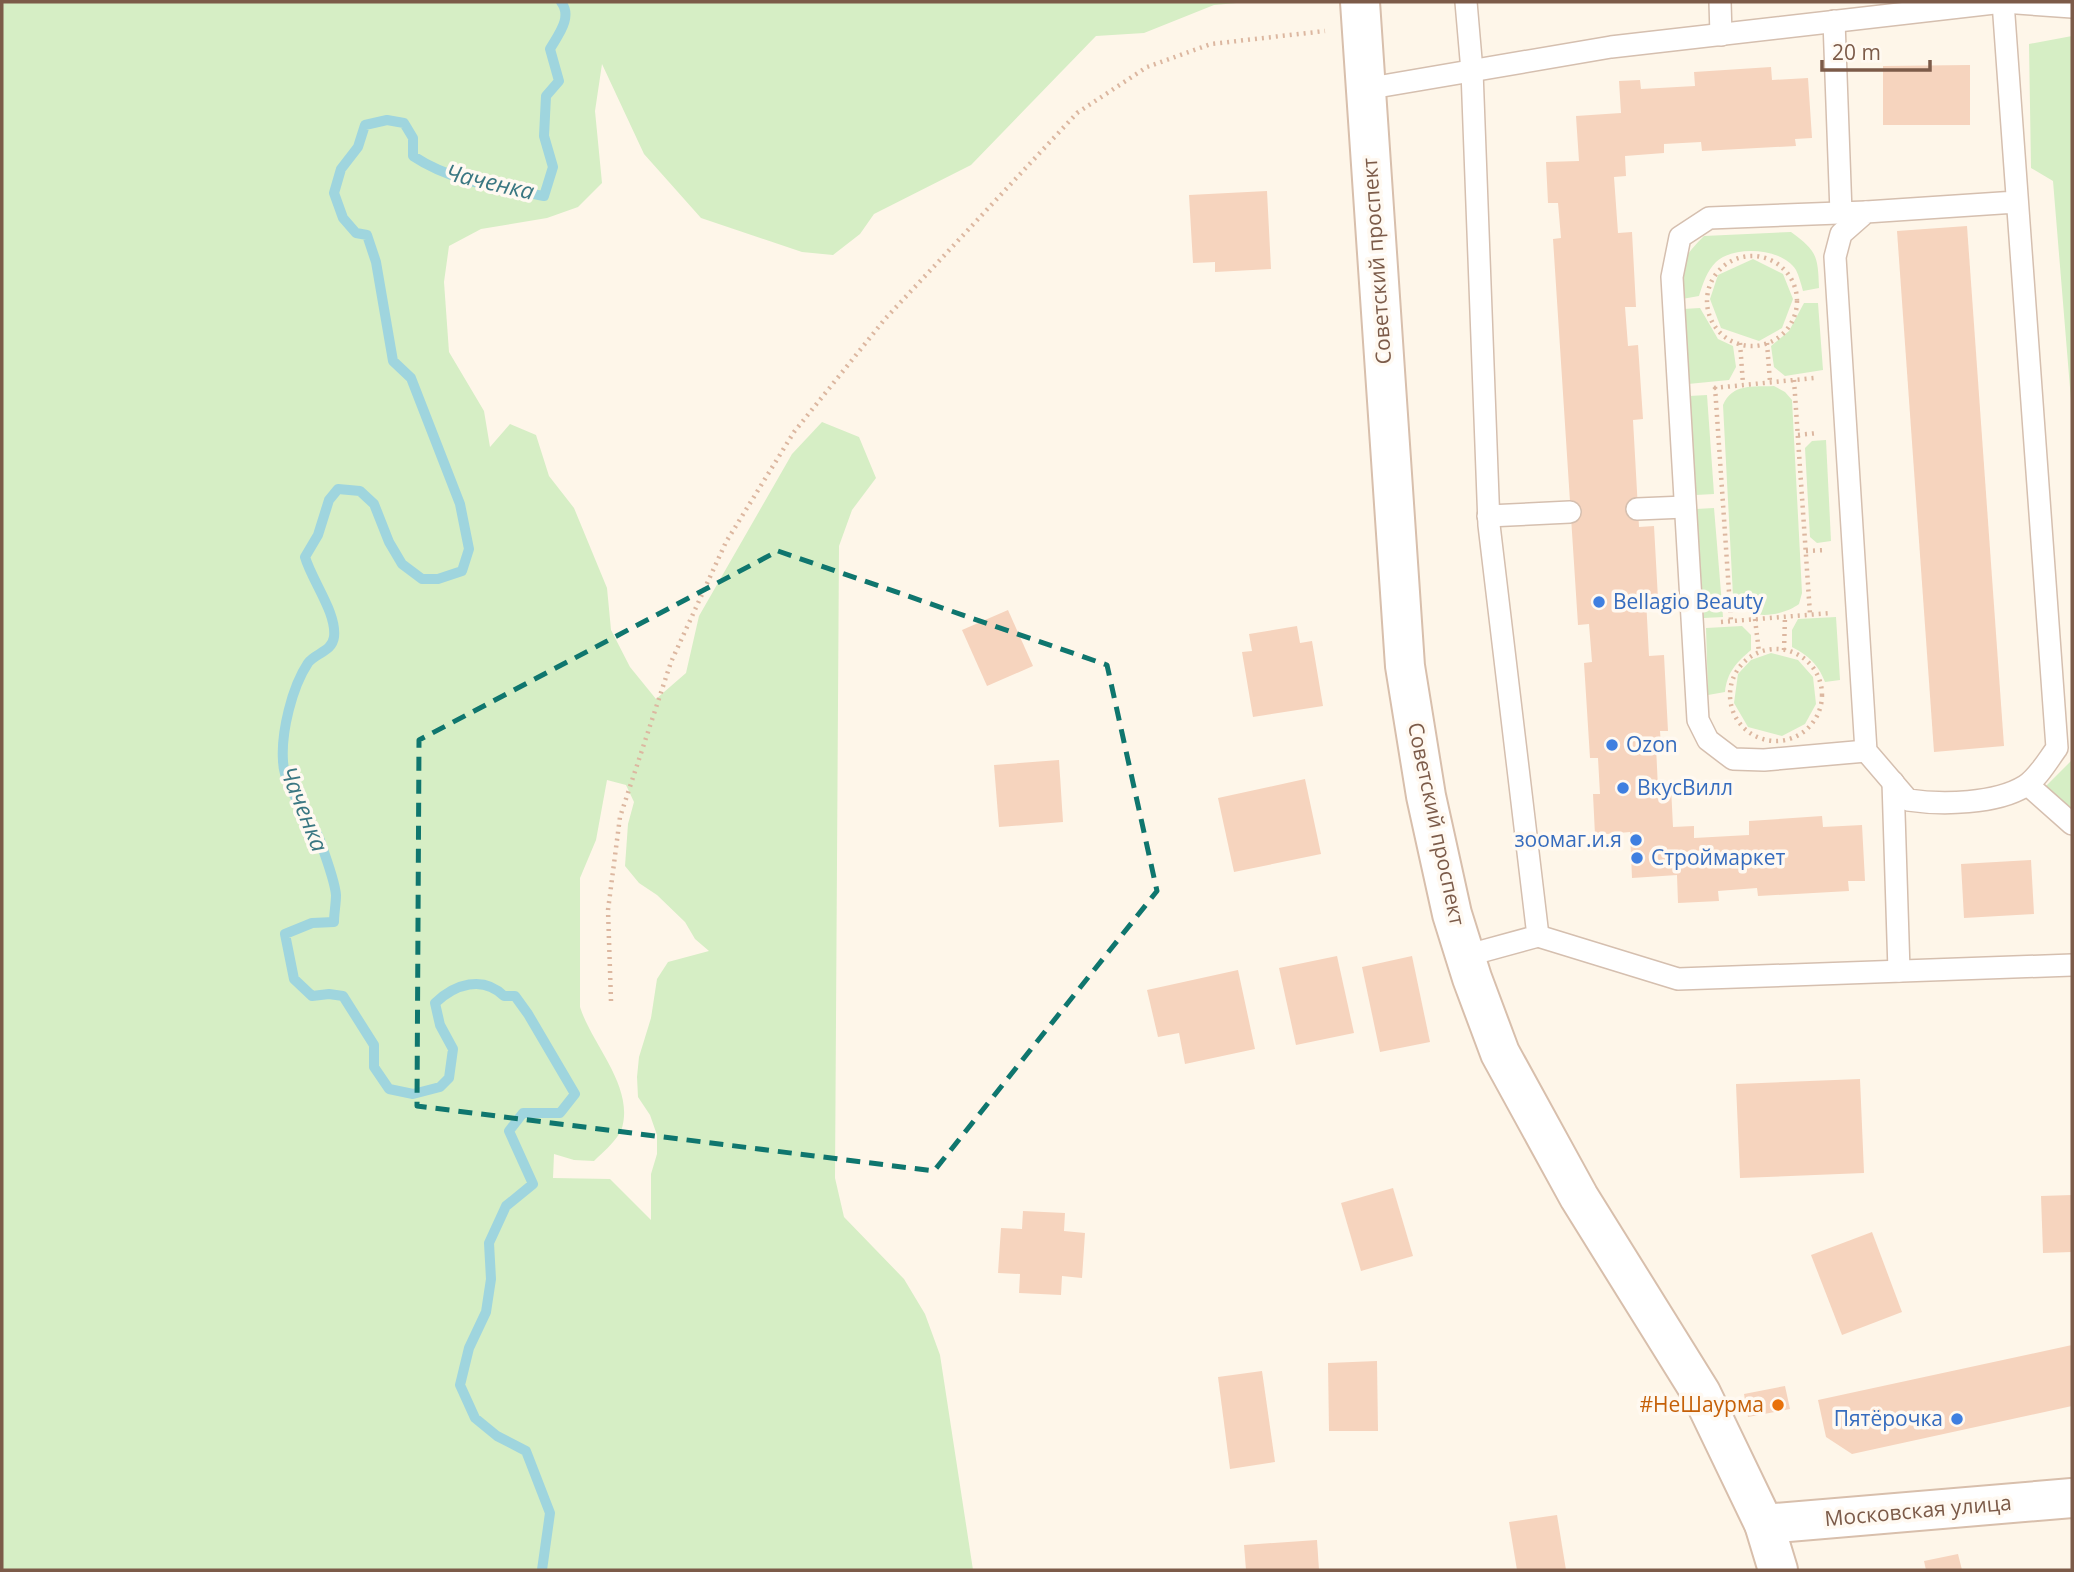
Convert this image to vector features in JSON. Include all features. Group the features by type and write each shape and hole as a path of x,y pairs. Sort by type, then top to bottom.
{"street":[{"name":"Советский проспект","path":"1360,15 1405,666 1441,873 1465,956 1500,1053 1579,1197 1701,1393 1765,1524 1778,1570"},
{"name":"Московская улица","path":"1765,1524 2072,1497"}],"lane":[{"path":"1466,2 1472,71 1488,516 1538,936"},
{"path":"1720,2 1720,35"},
{"path":"1366,89 1611,47 1834,21 2003,2 2072,7"},
{"path":"1866,212 1841,234 1835,257 1866,751 1908,800 1934,804 2002,796 2028,785 2057,748 2003,2"},
{"path":"1834,21 1841,213"},
{"path":"1866,751 1764,760 1733,759 1709,740 1698,720 1672,277 1680,237 1709,218 1866,212 2016,202"},
{"path":"1637,509 1685,507"},
{"path":"1488,516 1570,512"},
{"path":"1893,782 1899,971"},
{"path":"2028,785 2072,824"},
{"path":"1465,956 1538,936 1678,979 2072,965"}],"path":[{"path":"611,1001 608,910 620,817 671,662 726,542 794,432 886,319 1077,113 1147,67 1211,44 1360,15"},
{"path":"1744,256 1761,256 1780,265 1792,279 1797,299 1794,319 1781,335 1767,343 1740,343 1720,333 1709,314 1707,296 1713,277 1726,263 1744,256"},
{"path":"1740,343 1743,384"},
{"path":"1767,343 1770,382"},
{"path":"1679,391 1842,375"},
{"path":"1794,380 1810,614"},
{"path":"1715,387 1731,621"},
{"path":"1692,624 1857,611"},
{"path":"1784,650 1785,617"},
{"path":"1755,619 1759,652"},
{"path":"1784,650 1798,654 1811,666 1820,680 1822,696 1818,716 1811,727 1801,735 1783,741 1768,741 1752,736 1740,726 1730,709 1731,681 1737,668 1749,657 1759,652 1784,650"}],"highlighted area":[{"path":"778,551 1107,665 1157,891 934,1171 417,1106 419,740"}],"green space":[{"path":"2,2 1248,2 1214,5 1144,33 1096,36 971,165 874,214 860,234 833,255 802,252 701,218 644,154 602,64 595,111 602,183 578,207 547,218 481,229 449,246 444,282 449,352 484,411 490,447 510,424 536,435 549,476 574,508 607,588 611,630 630,667 656,699 686,673 699,616 792,454 822,422 859,437 876,478 852,510 839,546 835,1178 844,1217 904,1279 925,1314 940,1355 973,1570 2,1570","holes":["607,780 626,785 634,802 628,824 625,866 639,883 657,895 685,922 695,939 709,951 668,962 657,979 651,1018 639,1057 638,1097 650,1115 657,1135 657,1154 651,1174 651,1220 610,1179 553,1178 554,1154 574,1160 594,1161 613,1142 622,1128 624,1112 617,1081 580,1007 580,878 596,840"]},
{"path":"2072,36 2072,412 2053,181 2031,168 2029,44"},
{"path":"1791,232 1806,244 1817,261 1819,288 1803,291 1796,270 1781,257 1746,251 1734,253 1716,262 1708,273 1699,296 1682,299 1686,258 1704,236"},
{"path":"1753,259 1783,274 1793,299 1782,328 1759,341 1721,328 1710,299 1718,275"},
{"path":"1804,303 1818,303 1823,370 1785,376 1774,367 1771,346 1789,331"},
{"path":"1700,308 1718,339 1733,346 1736,367 1729,380 1688,384 1683,309"},
{"path":"1774,386 1792,400 1802,593 1799,604 1793,608 1764,615 1744,609 1733,596 1723,405 1732,393 1738,390"},
{"path":"1707,395 1714,494 1696,495 1689,396"},
{"path":"1826,440 1831,541 1817,543 1810,537 1805,448 1812,441"},
{"path":"1714,508 1723,617 1704,618 1696,509"},
{"path":"1836,617 1840,680 1825,682 1812,661 1792,647 1792,630 1798,619"},
{"path":"1742,626 1751,635 1751,650 1734,668 1725,692 1708,695 1706,628"},
{"path":"1771,653 1798,660 1813,677 1816,704 1805,724 1782,736 1748,727 1734,703 1738,674 1751,660"},
{"path":"2072,760 2072,810 2038,794"}],"building":[{"path":"1970,65 1970,125 1883,125 1883,66"},
{"path":"1771,67 1772,80 1808,78 1812,138 1795,139 1796,146 1702,151 1701,142 1664,144 1664,153 1625,156 1626,176 1614,177 1618,233 1632,232 1636,307 1625,307 1628,346 1638,345 1643,419 1633,420 1639,527 1654,526 1658,599 1646,599 1649,656 1664,655 1668,731 1660,731 1661,746 1656,746 1658,788 1671,787 1673,827 1694,826 1694,838 1749,835 1749,821 1822,816 1823,827 1862,825 1865,881 1848,881 1849,891 1758,896 1757,888 1718,891 1719,901 1678,903 1677,875 1632,878 1630,832 1595,835 1593,794 1600,794 1598,758 1590,758 1584,663 1592,662 1589,624 1578,625 1553,239 1561,238 1558,203 1548,203 1546,162 1579,161 1576,116 1621,113 1619,81 1640,80 1641,89 1695,86 1694,72"},
{"path":"1267,191 1271,269 1215,272 1215,262 1193,263 1189,195"},
{"path":"1967,226 2004,746 1934,752 1897,231"},
{"path":"1008,610 1033,666 987,686 962,630"},
{"path":"1297,626 1300,643 1312,641 1323,706 1253,717 1242,652 1252,651 1249,634"},
{"path":"1059,760 1063,822 999,827 994,765"},
{"path":"1305,779 1321,854 1234,872 1218,798"},
{"path":"2031,860 2034,914 1964,918 1961,864"},
{"path":"1337,956 1354,1033 1296,1045 1279,968"},
{"path":"1412,956 1430,1042 1380,1052 1362,967"},
{"path":"1238,970 1255,1049 1185,1064 1179,1033 1158,1037 1147,990"},
{"path":"1860,1079 1864,1173 1740,1178 1736,1084"},
{"path":"1393,1188 1413,1256 1361,1271 1341,1203"},
{"path":"2072,1195 2072,1252 2043,1253 2041,1196"},
{"path":"1023,1211 1065,1213 1064,1231 1085,1233 1082,1278 1062,1276 1061,1295 1019,1293 1020,1274 998,1273 1001,1228 1022,1229"},
{"path":"1872,1232 1902,1312 1842,1335 1811,1255"},
{"path":"2072,1345 2072,1406 1852,1454 1826,1437 1818,1400"},
{"path":"1377,1361 1378,1431 1329,1431 1328,1363"},
{"path":"1262,1371 1275,1462 1230,1469 1218,1377"},
{"path":"1785,1386 1790,1409 1748,1417 1744,1394"},
{"path":"1557,1515 1566,1570 1517,1570 1509,1522"},
{"path":"1317,1540 1319,1570 1246,1570 1244,1545"},
{"path":"1958,1554 1962,1570 1926,1570 1924,1561"}],"waterway":[{"name":"Чаченка","path":"542,1570 550,1513 526,1451 497,1436 475,1418 460,1385 469,1348 486,1312 491,1279 489,1243 506,1206 533,1184 509,1131 523,1113 560,1113 575,1094 515,996 504,996 496,989 469,984 451,991 435,1003 440,1025 453,1049 449,1078 440,1087 413,1094 389,1089 374,1067 374,1045 343,996 312,996 294,979 285,934 312,923 334,922 336,895 319,838 292,791 284,771 283,749 289,710 302,673 308,663 333,642 332,618 305,557 318,535 329,500 338,489 360,491 374,504 389,542 402,564 422,579 438,579 462,571 469,549 460,504 411,378 393,361 376,262 367,235 356,233 343,218 334,193 341,169 358,147 365,125 387,120 404,123 413,138 413,156 428,165 459,178 544,196 553,167 544,136 546,96 559,81 550,49 565,20 561,2"}],"place":[{"name":"Bellagio Beauty","path":"1599,602"},
{"name":"Ozon","path":"1612,745"},
{"name":"ВкусВилл","path":"1623,788"},
{"name":"зоомаг.и.я","path":"1636,840"},
{"name":"Строймаркет","path":"1637,858"},
{"name":"#НеШаурма","path":"1778,1405"},
{"name":"Пятёрочка","path":"1957,1419"}]}
